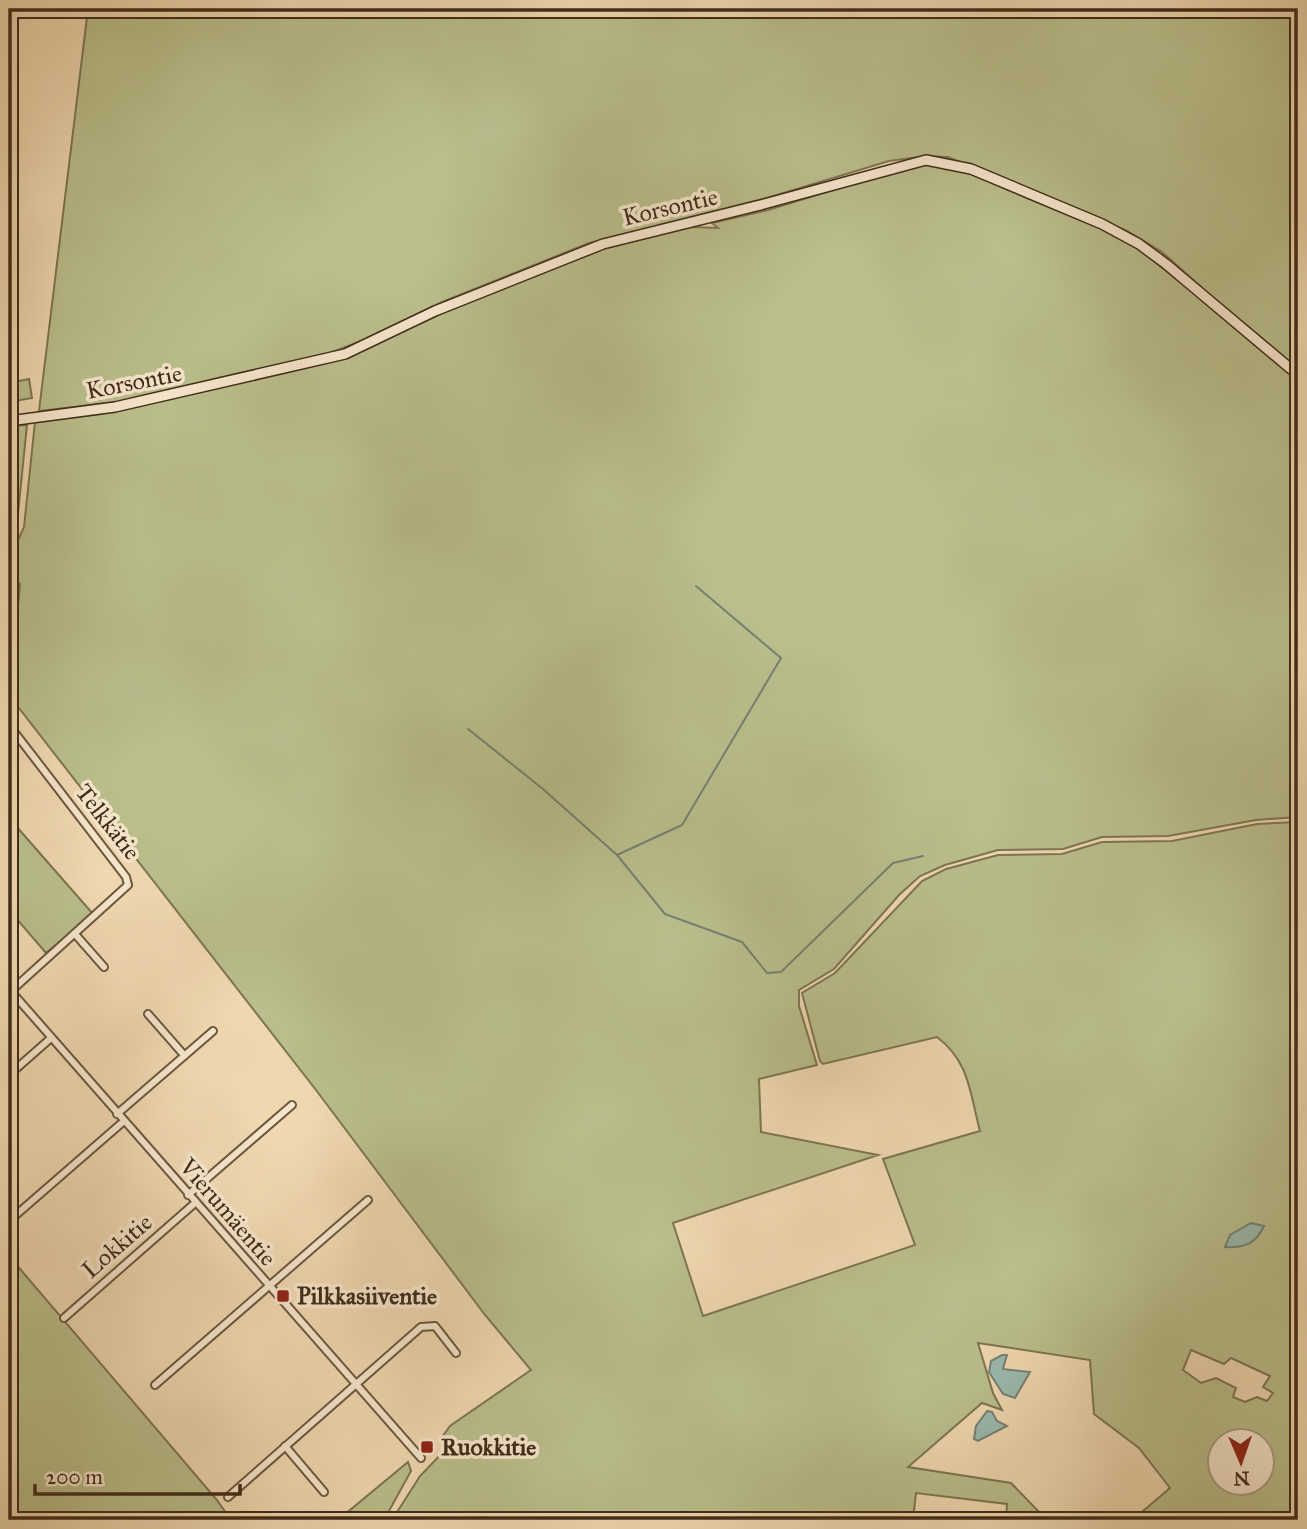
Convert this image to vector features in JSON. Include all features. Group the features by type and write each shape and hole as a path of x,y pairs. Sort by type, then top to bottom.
{"main road":[{"name":"Korsontie","path":"9,421 115,407 345,354 435,311 603,244 926,160 971,169 1101,224 1139,244 1298,376"}],"street":[{"name":"Telkkätie","path":"9,725 126,877 126,890 10,990"},
{"path":"75,934 104,967"},
{"name":"Vierumäentie","path":"10,990 421,1458"},
{"path":"148,1013 184,1055"},
{"path":"117,1114 213,1031"},
{"path":"9,1075 51,1038"},
{"path":"188,1195 292,1105"},
{"path":"9,1220 124,1121"},
{"path":"155,1385 368,1200"},
{"name":"Lokkitie","path":"64,1318 195,1203"},
{"path":"228,1497 354,1384 426,1325 435,1326 456,1353"},
{"path":"285,1446 324,1492"}],"green space":[{"path":"88,9 1298,9 1298,374 1162,252 1127,231 948,157 927,156 889,161 767,198 589,243 442,302 364,340 327,354 117,402 39,411"},
{"path":"938,164 962,169 1098,226 1135,246 1298,377 1298,817 1256,820 1168,836 1102,837 1063,849 998,850 945,865 920,876 899,895 834,969 799,990 799,1006 817,1065 759,1079 761,1132 878,1155 673,1223 703,1316 915,1245 883,1159 980,1131 962,1068 948,1047 937,1037 823,1064 802,993 835,973 922,881 946,869 998,855 1062,854 1102,842 1172,841 1257,824 1298,822 1298,1110 1293,1112 1298,1120 1298,1520 1080,1520 1136,1517 1170,1488 1139,1448 1094,1414 1090,1360 978,1343 993,1393 1002,1410 982,1403 908,1467 1011,1483 1044,1517 1057,1520 1006,1520 1007,1504 916,1493 913,1520 392,1520 420,1476 448,1447 442,1437 450,1426 531,1370 485,1315 316,1090 15,703 9,703 9,656 14,649 20,584 13,575 15,547 24,527 35,422 101,414 346,357 482,295 606,248 691,227 718,228 712,223 768,210 908,167","holes":["1191,1350 1224,1364 1231,1358 1270,1376 1263,1387 1273,1393 1267,1401 1257,1397 1245,1402 1233,1397 1236,1388 1216,1378 1201,1383 1183,1370"]},
{"path":"29,379 32,398 9,402 9,383"},
{"path":"27,425 16,533 9,536 9,426"},
{"path":"9,818 93,914 46,953 9,910"},
{"path":"9,1256 217,1500 231,1520 9,1520"},
{"path":"408,1462 411,1471 384,1520 338,1520"}],"water":[{"path":"1251,1223 1264,1226 1253,1241 1244,1246 1225,1247 1230,1235"},
{"path":"1007,1355 1003,1369 1030,1372 1015,1398 1003,1394 989,1372 991,1361"},
{"path":"987,1411 992,1412 997,1421 1007,1426 978,1441 974,1439 976,1426"}],"waterway":[{"path":"617,855 682,825 781,658 696,586"},
{"path":"468,729 543,789 617,855 665,914 742,942 767,973 781,972 893,863 923,856"}],"place":[{"name":"Pilkkasiiventie","path":"283,1296"},
{"name":"Ruokkitie","path":"427,1447"}]}
